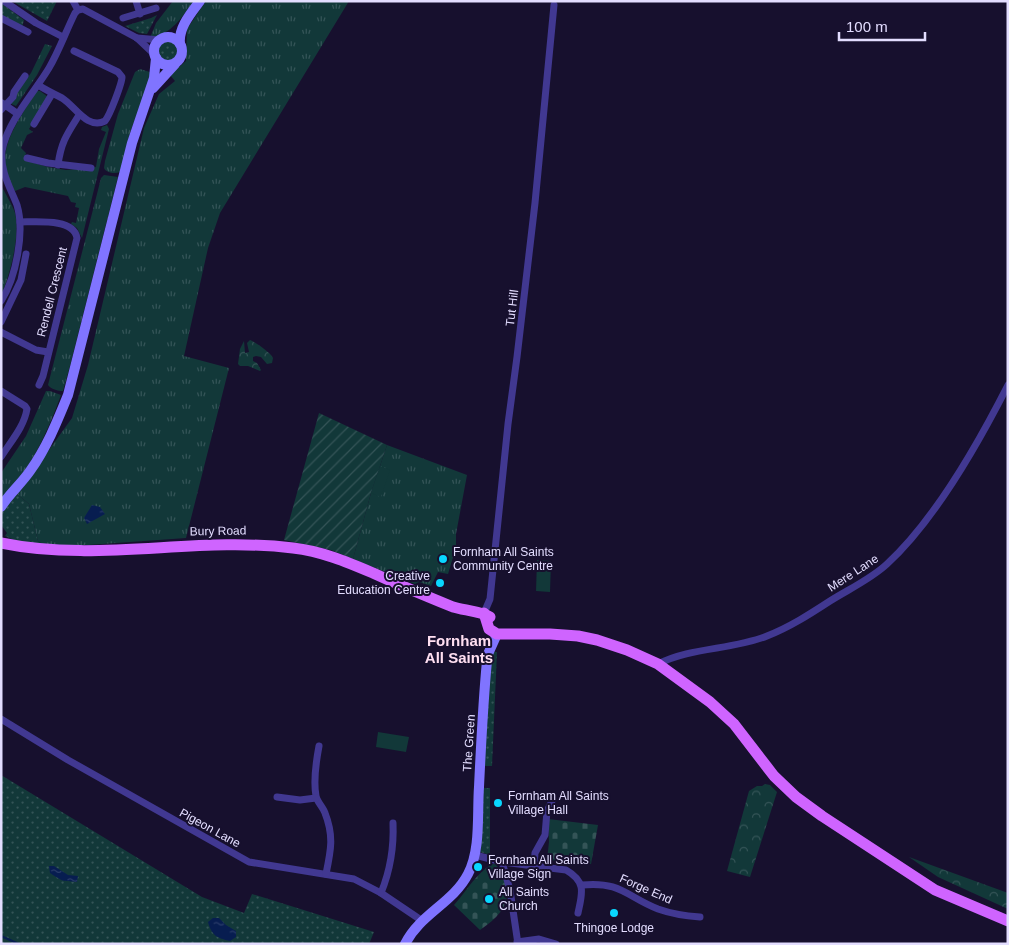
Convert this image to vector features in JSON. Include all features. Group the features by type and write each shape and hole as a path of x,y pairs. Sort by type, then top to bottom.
{"main road":[{"path":"2,504 15,491 43,452 68,395 132,143 156,67 154,49 162,39 174,31 190,15 200,1"},
{"path":"149,92 182,56 180,44 182,32 190,15"},
{"path":"162,39 175,39 180,44"},
{"path":"155,56 165,65 176,63"},
{"name":"Bury Road","path":"1,536 19,547"},
{"name":"Bury Road","path":"1,543 49,551 103,552 221,544 296,548 320,552 453,607 474,613 484,613"},
{"path":"484,613 492,618 497,626 497,634 578,636 627,650 658,664 710,702 734,724 774,776 796,797 935,890 1008,921"},
{"name":"The Green","path":"405,944 421,920 455,893 469,872 475,855 487,660 497,634"}],"street":[{"path":"4,1 28,19 63,37"},
{"path":"73,1 78,10"},
{"path":"136,1 140,14"},
{"name":"Tut Hill","path":"484,613 490,599 508,424 531,239 554,5"},
{"path":"123,18 156,8"},
{"path":"78,10 83,9 137,38 155,56"},
{"path":"1,301 12,281 19,244 20,222 17,207 2,168 4,143 18,114 50,66 78,10"},
{"path":"1,18 28,32"},
{"path":"137,38 162,39"},
{"path":"38,85 63,99 79,114 96,123 105,121 114,104 122,81 118,72 74,51"},
{"path":"18,114 2,106 13,97 14,92 25,76"},
{"path":"34,124 52,94"},
{"path":"58,164 64,138 79,114"},
{"path":"27,158 91,168"},
{"name":"Rendell Crescent","path":"20,222 58,224 72,228 76,232 77,238 40,385"},
{"path":"1,322 20,290 26,254"},
{"path":"1,332 36,350 48,352"},
{"name":"Mere Lane","path":"658,664 679,656 740,645 768,636 791,626 880,569 899,552 929,516 966,458 1008,385"},
{"path":"1,391 27,409 26,418 19,431 2,455"},
{"name":"Pigeon Lane","path":"1,719 68,760 249,862 354,879 381,893 421,920"},
{"path":"319,746 315,773 316,798 325,813 332,834 326,874"},
{"path":"277,797 300,800 316,798"},
{"path":"534,866 535,853 544,835 547,810 553,799"},
{"path":"381,893 387,878 392,852 393,823"},
{"path":"475,855 502,862 566,870 574,874 582,885 578,913"},
{"path":"502,862 513,908 514,926 518,943 540,939 556,944"},
{"name":"Forge End","path":"582,885 608,885 623,890 657,908 676,914 700,917"}],"green space":[{"path":"12,1 57,1 47,21"},
{"path":"173,1 194,1 170,29 150,38 156,23"},
{"path":"206,1 349,1 220,213 208,248 184,356 229,368 186,538 45,546 38,541 29,504 17,494 72,418 88,365 144,128 159,94 175,81 170,75 186,61 187,29"},
{"path":"1,3 24,20 22,27 1,15"},
{"path":"157,15 147,34 139,33 125,26 151,18"},
{"path":"164,41 172,41 178,47 178,55 172,61 164,61 158,55 158,47"},
{"path":"45,44 52,46 37,75 16,106 9,103 31,73"},
{"path":"140,69 153,73 131,130 120,172 109,172 104,168 105,161 118,114 135,72"},
{"path":"37,91 48,97 29,129 33,132 27,135 21,148 26,153 24,160 66,170 96,167 99,149 106,132 101,130 102,127 107,125 109,129 82,238 77,228 71,224 72,222 76,223 79,208 75,207 76,203 71,202 68,196 25,187 15,191 6,173 5,156 10,137"},
{"path":"104,175 118,177 70,366 63,391 59,391 48,385 101,178"},
{"path":"1,185 14,210 17,229 14,253 1,295"},
{"path":"250,340 259,345 273,358 272,363 267,364 261,357 253,357 253,361 257,363 260,371 238,364 240,349 244,341 245,353 249,352 247,343"},
{"path":"46,391 61,395 50,423 37,450 21,476 1,499 1,473 26,436"},
{"path":"319,413 387,445 371,493 353,559 331,550 284,540"},
{"path":"387,445 467,475 456,534 456,547 448,574 438,572 431,586 419,582 415,584 353,559 371,493"},
{"path":"380,466 390,470 381,497 371,493"},
{"path":"17,494 29,504 38,541 45,546 14,540 5,536 7,533 1,525 1,512"},
{"path":"537,560 551,561 550,592 536,591"},
{"path":"493,652 497,652 492,766 484,766 488,677"},
{"path":"378,732 409,737 406,752 376,747"},
{"path":"1,775 202,897 244,913 252,894 374,932 369,944 1,944"},
{"path":"765,784 770,785 777,792 750,877 727,871 749,791"},
{"path":"482,788 490,788 490,855 480,852"},
{"path":"548,819 598,825 591,864 547,860 549,842"},
{"path":"909,857 1008,893 1008,909 938,877"},
{"path":"495,863 506,883 506,900 498,916 480,930 454,905 478,876"}],"water":[{"path":"92,505 100,507 105,514 87,524 84,518"},
{"path":"49,866 54,866 68,875 78,876 77,882 58,878 50,873"},
{"path":"213,918 219,918 236,931 236,937 230,941 216,936 208,922"}],"waterway":[{"path":"1,936 19,944"}],"place":[{"name":"Fornham All Saints Community Centre","path":"443,559"},
{"name":"Creative Education Centre","path":"440,583"},
{"name":"Fornham All Saints Village Hall","path":"498,803"},
{"name":"Fornham All Saints Village Sign","path":"478,867"},
{"name":"All Saints Church","path":"489,899"},
{"name":"Thingoe Lodge","path":"614,913"}],"district":[{"name":"Fornham All Saints","path":"459,648"}]}
